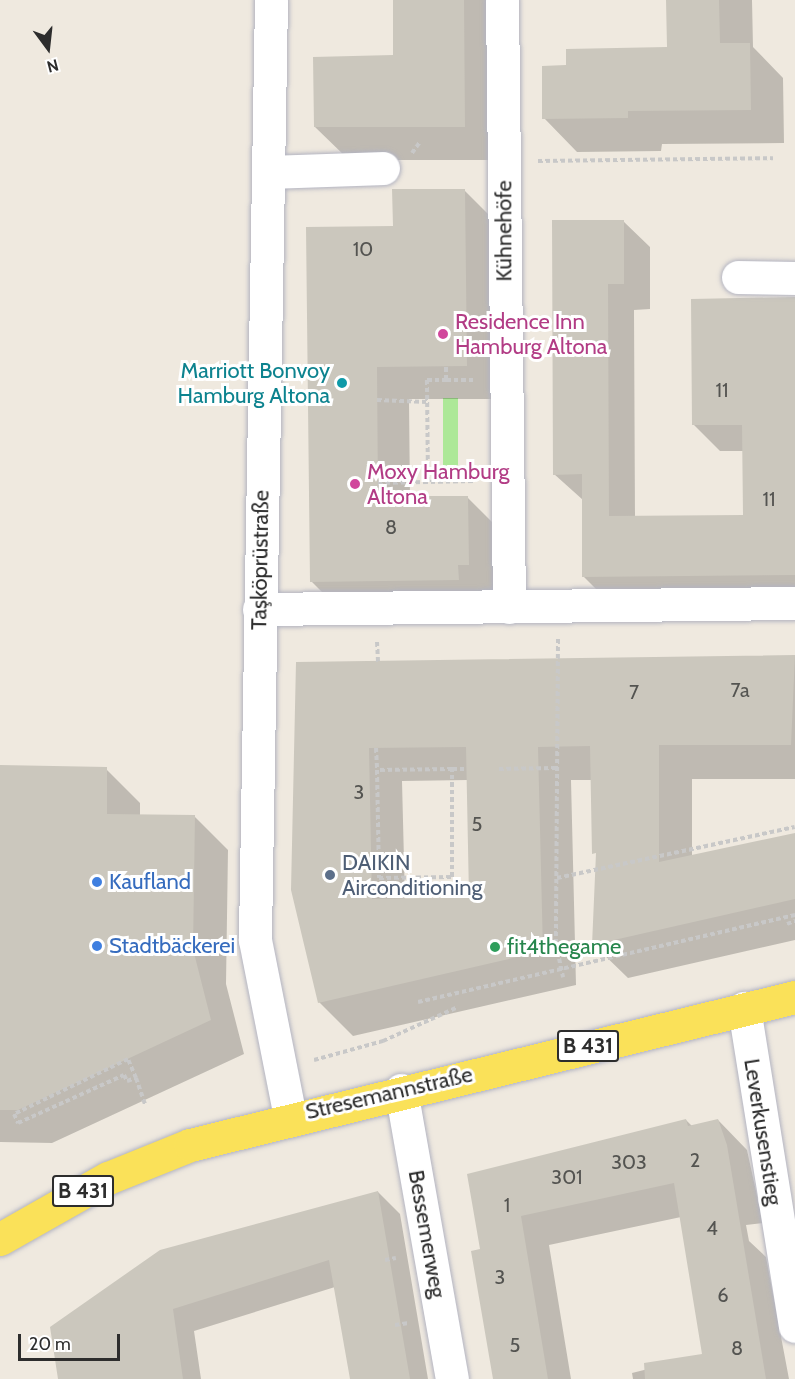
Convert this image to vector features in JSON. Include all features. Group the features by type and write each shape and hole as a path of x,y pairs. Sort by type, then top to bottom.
{"main road":[{"name":"Stresemannstraße","path":"6,1229 149,1161 290,1116 795,997"}],"street":[{"name":"Taşköprüstraße","path":"271,0 270,172 259,609 255,940 290,1116"},
{"name":"Kühnehöfe","path":"502,0 509,607"},
{"path":"270,172 383,168"},
{"path":"738,277 795,278"},
{"path":"259,609 556,608 795,603"},
{"name":"Leverkusenstieg","path":"744,1008 795,1326"},
{"name":"Bessemerweg","path":"401,1090 452,1379"}],"path":[{"path":"504,161 773,158"},
{"path":"446,367 446,380"},
{"path":"428,482 427,380 481,380"},
{"path":"377,400 427,402"},
{"path":"378,483 480,481"},
{"path":"556,608 557,878 563,977"},
{"path":"376,748 379,879 452,876 452,769"},
{"path":"499,769 557,768"},
{"path":"377,770 466,769"},
{"path":"557,878 795,827"},
{"path":"416,878 417,898"},
{"path":"418,1002 561,971 795,915"},
{"path":"788,924 795,921"},
{"path":"371,1045 458,1007"},
{"path":"136,1078 127,1081 124,1075 18,1123 14,1114 128,1059 136,1078 145,1104"},
{"path":"395,1325 414,1323"}],"green space":[{"path":"443,398 458,398 458,466 443,466"}],"building":[{"path":"393,0 464,0 465,127 314,127 313,57 393,55"},
{"path":"666,0 719,0 720,43 750,43 751,110 628,111 628,118 542,119 542,66 566,65 566,49 667,47"},
{"name":"Marriott Bonvoy Hamburg Altona","path":"392,189 465,189 467,366 377,367 378,496 468,496 469,565 458,565 459,580 310,582 306,227 393,226"},
{"path":"552,220 624,220 624,284 608,284 609,516 743,515 742,425 692,425 691,299 795,297 795,575 582,577 582,474 553,475"},
{"path":"795,655 791,745 659,745 659,862 795,833 795,899 592,945 596,853 592,854 590,746 538,747 543,951 318,1003 291,890 296,662","holes":["466,747 469,897 372,899 369,748"]},
{"name":"Kaufland","path":"0,765 107,767 107,814 195,815 193,949 211,1020 18,1110 0,1110"},
{"path":"686,1119 688,1126 718,1119 727,1145 766,1379 645,1379 644,1363 702,1354 674,1183 521,1216 548,1379 493,1379 471,1251 480,1249 467,1174"},
{"path":"378,1191 410,1379 350,1379 329,1260 173,1309 183,1379 58,1379 50,1327 160,1250"}],"place":[{"name":"Residence Inn Hamburg Altona","path":"443,334"},
{"name":"Marriott Bonvoy Hamburg Altona","path":"342,383"},
{"name":"Moxy Hamburg Altona","path":"355,484"},
{"name":"DAIKIN Airconditioning","path":"330,875"},
{"name":"Kaufland","path":"97,882"},
{"name":"Stadtbäckerei","path":"97,946"},
{"name":"fit4thegame","path":"495,947"}]}
